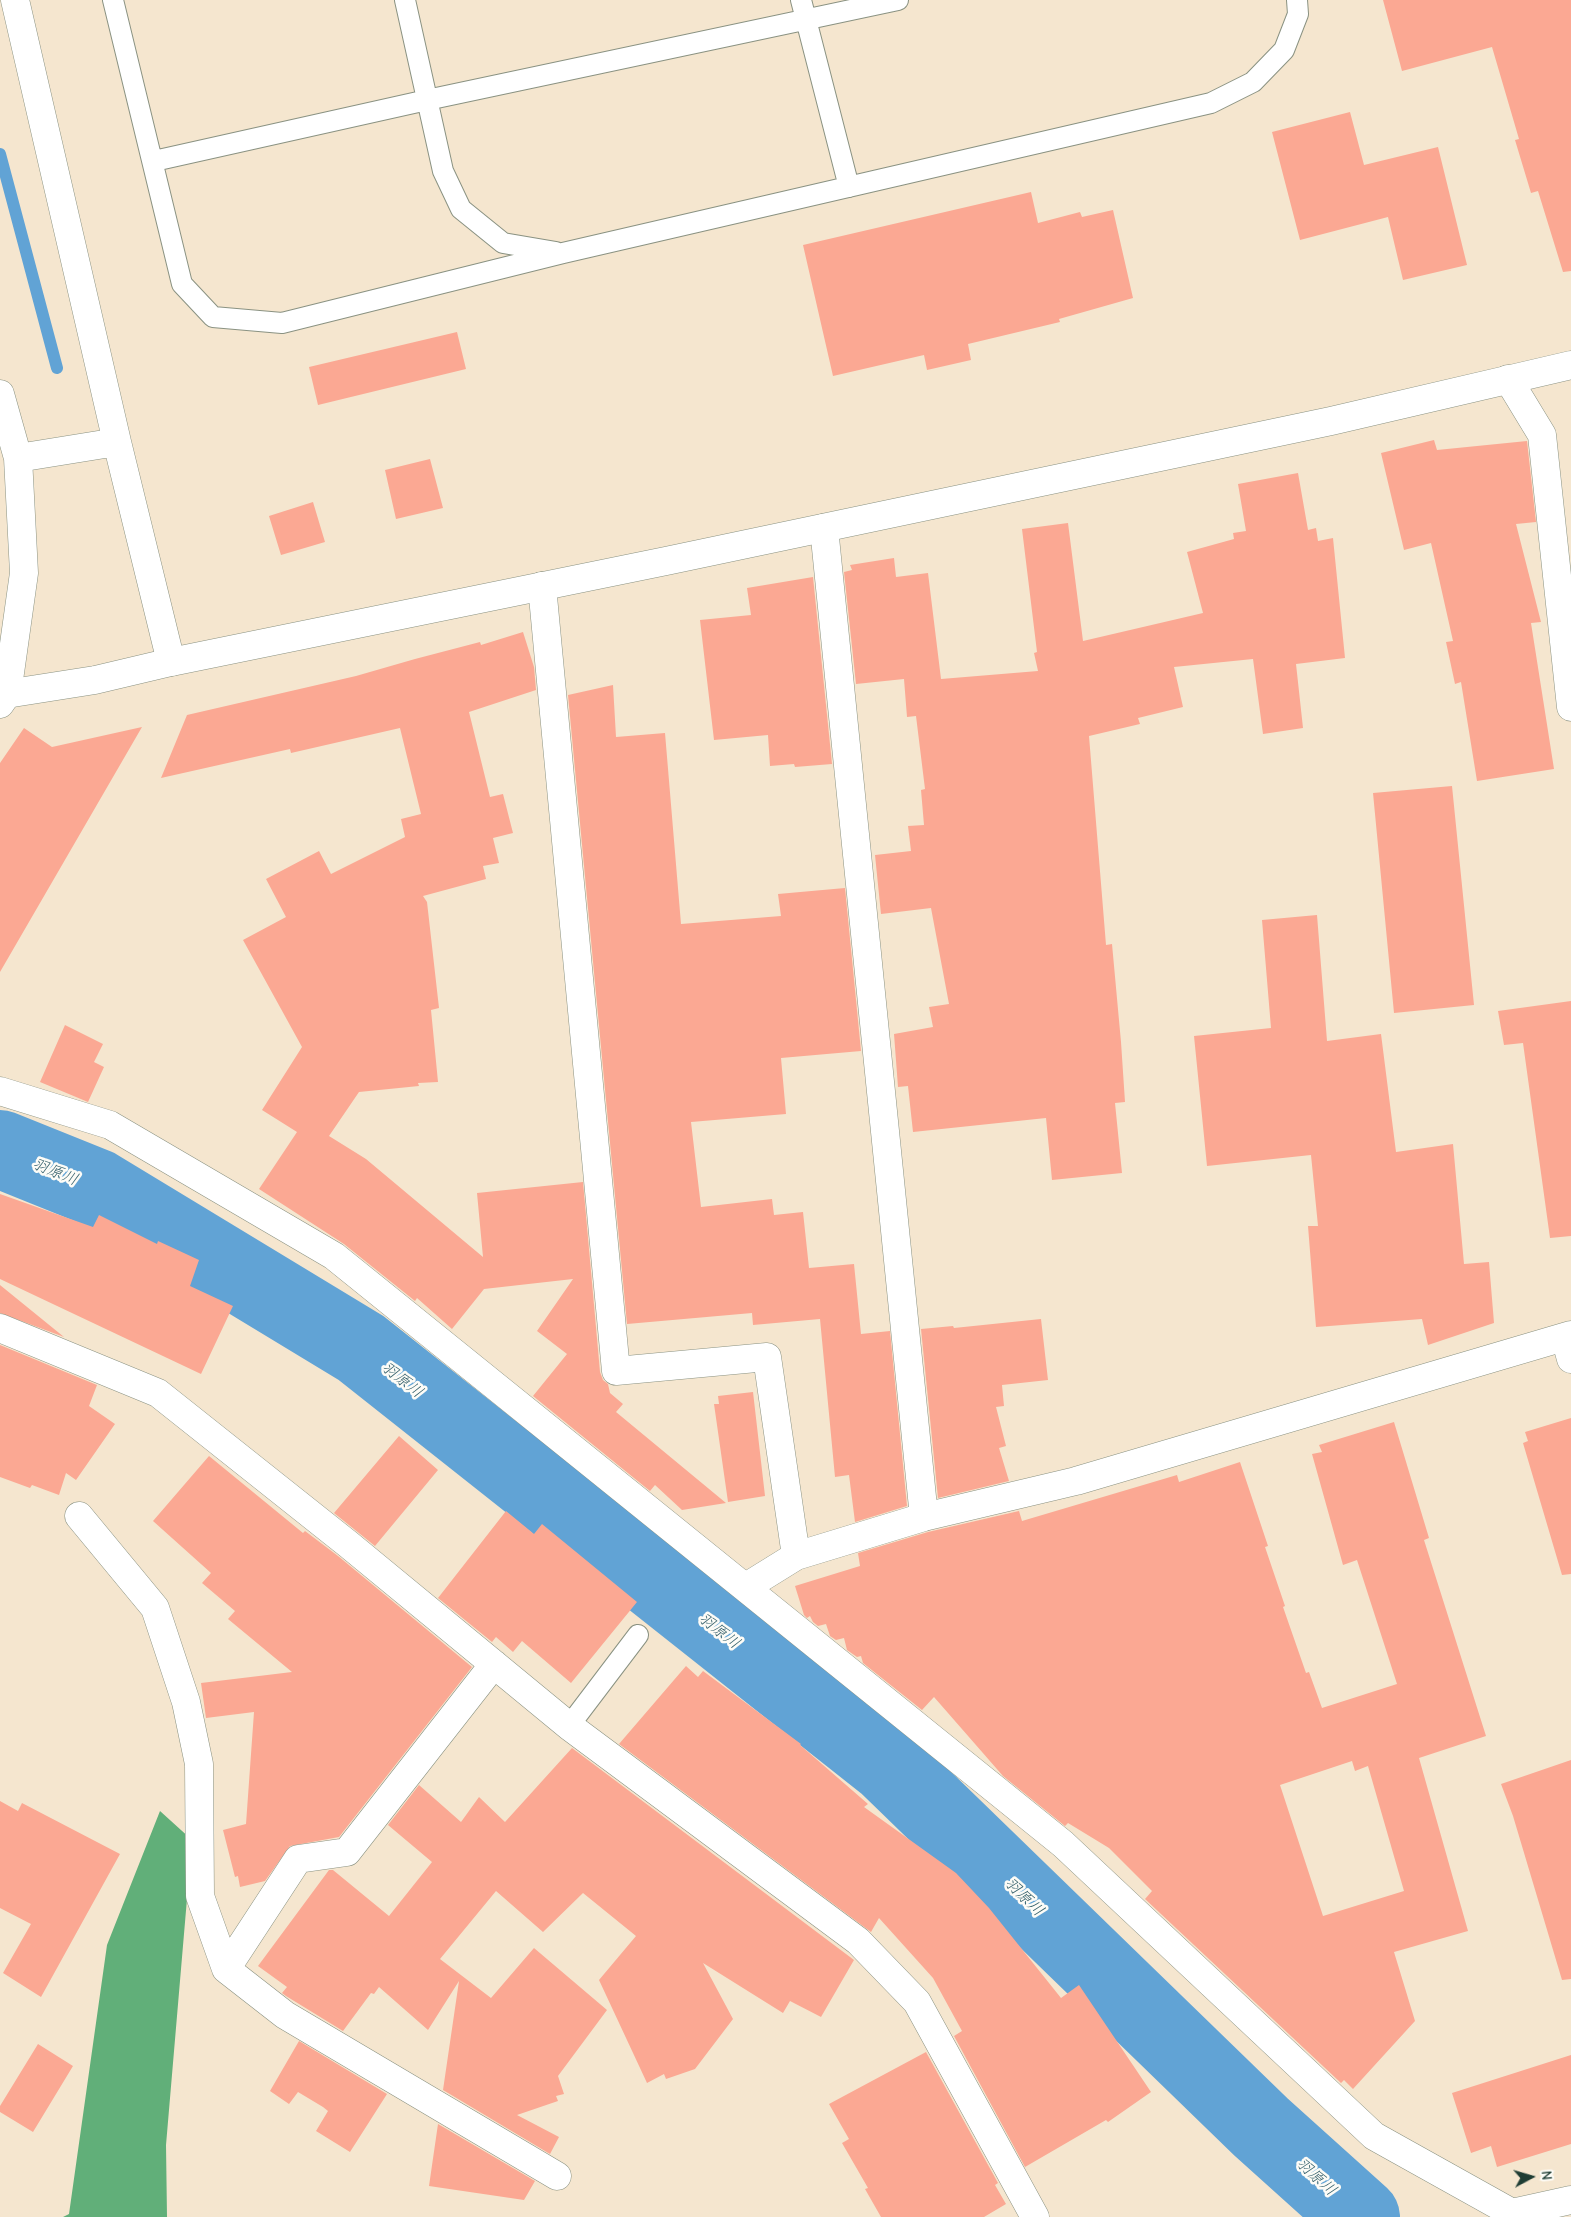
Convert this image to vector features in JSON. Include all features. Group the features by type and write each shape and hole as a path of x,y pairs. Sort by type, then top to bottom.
{"street":[{"path":"15,0 117,442 171,662"},
{"path":"0,394 18,458 24,573 2,698 1330,421 1571,364"},
{"path":"1508,379 1542,435 1571,707"},
{"path":"18,458 117,442"},
{"path":"824,528 924,1517"},
{"path":"542,586 616,1372 767,1358 796,1556"},
{"path":"0,1091 110,1125 334,1256 1063,1844 1374,2136 1512,2213 1571,2200"},
{"path":"0,1328 158,1393 348,1544 569,1726 858,1941 917,2002 1035,2217"},
{"path":"746,1588 796,1556 924,1517 1076,1481 1569,1344"},
{"path":"79,1516 155,1608 183,1692 199,1764 200,1896 226,1969 284,2015 557,2176"},
{"path":"226,1969 298,1859 347,1852 494,1664"}],"lane":[{"path":"113,0 154,161 182,284 213,317 282,322 563,253 1211,103 1253,82 1284,50 1298,14 1297,0"},
{"path":"405,0 443,171 461,209 503,243 563,253"},
{"path":"801,0 849,187"},
{"path":"154,161 427,100 898,0"},
{"path":"569,1726 638,1635"}],"green space":[{"path":"160,1811 192,1840 166,2145 167,2217 63,2217 69,2214 107,1945"}],"building":[{"path":"1383,0 1571,0 1571,271 1563,272 1538,191 1531,193 1515,140 1519,139 1492,47 1402,71"},
{"path":"1350,112 1364,165 1438,147 1467,265 1403,280 1388,217 1300,240 1272,132"},
{"path":"1031,192 1038,223 1080,212 1082,217 1113,210 1133,298 1059,319 1060,322 968,344 971,360 927,370 924,355 833,376 803,245"},
{"path":"457,332 466,369 318,405 309,367"},
{"path":"1434,440 1437,450 1527,441 1536,522 1516,524 1541,622 1531,623 1554,769 1477,781 1461,682 1455,684 1446,642 1453,641 1431,543 1404,550 1381,453"},
{"path":"430,459 443,508 396,519 385,470"},
{"path":"1298,473 1308,530 1316,528 1318,541 1333,538 1345,658 1296,664 1303,728 1263,734 1253,659 1174,667 1183,707 1138,718 1140,724 1089,736 1106,945 1112,944 1121,1042 1125,1102 1115,1103 1122,1173 1052,1180 1046,1118 913,1132 908,1086 898,1087 894,1034 933,1027 929,1007 949,1004 931,908 881,914 875,855 911,851 908,826 924,825 921,790 925,789 916,716 907,717 904,679 856,684 844,572 852,570 850,565 894,558 896,577 928,573 941,679 1038,671 1034,653 1037,652 1022,529 1068,523 1083,641 1203,613 1187,552 1234,539 1233,533 1246,531 1238,484"},
{"path":"313,502 325,542 281,555 269,516"},
{"path":"813,577 832,764 795,767 794,764 770,766 768,735 714,740 700,620 751,615 747,588"},
{"path":"523,632 534,667 536,690 469,712 490,797 503,794 513,833 493,838 499,863 483,866 486,879 423,896 427,902 439,1008 431,1010 438,1082 418,1083 419,1086 359,1092 329,1136 366,1159 483,1257 477,1193 583,1182 600,1372 603,1380 608,1384 610,1393 623,1404 616,1412 726,1503 682,1510 655,1485 650,1491 533,1396 567,1354 537,1331 573,1279 484,1289 452,1329 417,1298 415,1301 344,1244 259,1189 297,1132 262,1110 302,1047 243,940 286,917 266,879 319,851 331,874 405,837 401,819 421,814 400,728 291,753 290,749 161,778 187,715 356,676 480,642 481,645"},
{"path":"613,685 616,737 665,733 681,924 781,916 778,894 845,888 861,1051 781,1058 786,1114 691,1122 701,1207 772,1199 774,1215 803,1212 809,1268 854,1264 861,1334 890,1331 907,1506 855,1522 849,1475 835,1477 820,1319 753,1325 752,1313 627,1324 568,695"},
{"path":"142,727 0,972 0,763 24,728 52,747"},
{"path":"1452,786 1474,1005 1394,1013 1373,793"},
{"path":"1317,915 1327,1041 1381,1034 1396,1152 1453,1144 1464,1264 1489,1262 1494,1323 1428,1345 1422,1319 1316,1327 1308,1226 1318,1226 1311,1155 1207,1166 1194,1036 1271,1028 1262,920"},
{"path":"1571,1001 1571,1236 1550,1238 1523,1043 1504,1045 1498,1011"},
{"path":"65,1025 103,1044 94,1062 104,1067 88,1102 40,1082"},
{"path":"0,1194 93,1227 99,1215 157,1244 158,1241 199,1260 190,1286 233,1306 201,1374 0,1279"},
{"path":"0,1285 64,1337 0,1313"},
{"path":"1041,1319 1048,1380 1002,1385 1004,1406 996,1407 1006,1446 999,1448 1009,1481 938,1498 921,1329 953,1326 954,1328"},
{"path":"0,1345 97,1385 89,1406 115,1424 76,1480 66,1473 59,1495 32,1485 30,1488 0,1477"},
{"path":"753,1392 765,1496 728,1502 714,1404 719,1404 718,1396"},
{"path":"1571,1418 1571,1574 1562,1575 1523,1443 1528,1441 1525,1432"},
{"path":"1394,1422 1429,1538 1424,1540 1486,1736 1419,1758 1468,1931 1394,1952 1415,2021 1353,2089 1344,2080 1341,2083 1145,1899 1152,1891 1109,1848 1068,1823 1065,1826 1003,1776 934,1697 922,1710 863,1663 861,1656 857,1657 847,1650 844,1638 836,1640 830,1636 826,1624 818,1626 810,1616 807,1618 804,1615 795,1586 860,1566 858,1553 928,1532 1019,1511 1022,1521 1177,1475 1179,1482 1240,1462 1268,1546 1265,1547 1285,1606 1283,1607 1306,1673 1309,1672 1322,1708 1397,1684 1357,1560 1343,1565 1312,1454 1322,1452 1319,1445","holes":["1352,1761 1355,1771 1368,1766 1404,1891 1323,1916 1280,1785"]},
{"path":"399,1436 438,1470 375,1546 334,1513"},
{"path":"209,1456 303,1533 305,1531 338,1556 472,1667 339,1837 290,1846 265,1881 240,1887 238,1876 235,1877 223,1830 246,1824 254,1712 206,1718 201,1683 292,1672 228,1619 235,1611 202,1583 211,1573 153,1521"},
{"path":"506,1511 534,1534 542,1524 637,1602 571,1683 522,1641 513,1652 496,1637 492,1642 438,1598"},
{"path":"686,1666 698,1677 703,1671 801,1744 868,1804 864,1807 956,1873 989,1908 1061,1998 1079,1985 1151,2092 1108,2122 1106,2120 1025,2167 954,2036 962,2031 933,1978 879,1918 871,1932 619,1744"},
{"path":"572,1748 854,1960 821,2017 790,2001 783,2013 703,1963 733,2019 695,2069 666,2079 664,2074 647,2083 599,1980 636,1936 583,1893 543,1932 496,1891 440,1959 491,1998 534,1948 607,2010 558,2076 564,2094 556,2096 558,2101 517,2115 559,2137 550,2154 443,2090 459,1981 428,2030 379,1987 374,1994 371,1993 343,2031 282,1993 287,1987 258,1966 329,1870 333,1870 389,1916 432,1862 388,1825 419,1785 461,1822 479,1797 505,1822"},
{"path":"1571,1760 1571,1979 1562,1980 1513,1816 1501,1784"},
{"path":"0,1801 18,1811 22,1803 120,1854 41,1997 3,1973 31,1924 0,1908"},
{"path":"299,2041 387,2094 350,2152 316,2131 328,2111 323,2107 298,2092 289,2104 270,2091"},
{"path":"38,2044 73,2066 33,2132 0,2112 0,2106"},
{"path":"926,2052 998,2183 995,2185 1006,2204 984,2217 881,2217 865,2189 868,2188 842,2143 849,2139 829,2104"},
{"path":"1571,2055 1571,2144 1497,2167 1491,2146 1471,2153 1452,2093"},
{"path":"438,2124 535,2181 524,2200 429,2186"}],"waterway":[{"path":"0,154 57,368"},
{"name":"羽原川","path":"0,1149 97,1188 361,1348 888,1765 1261,2127 1361,2217"}]}
